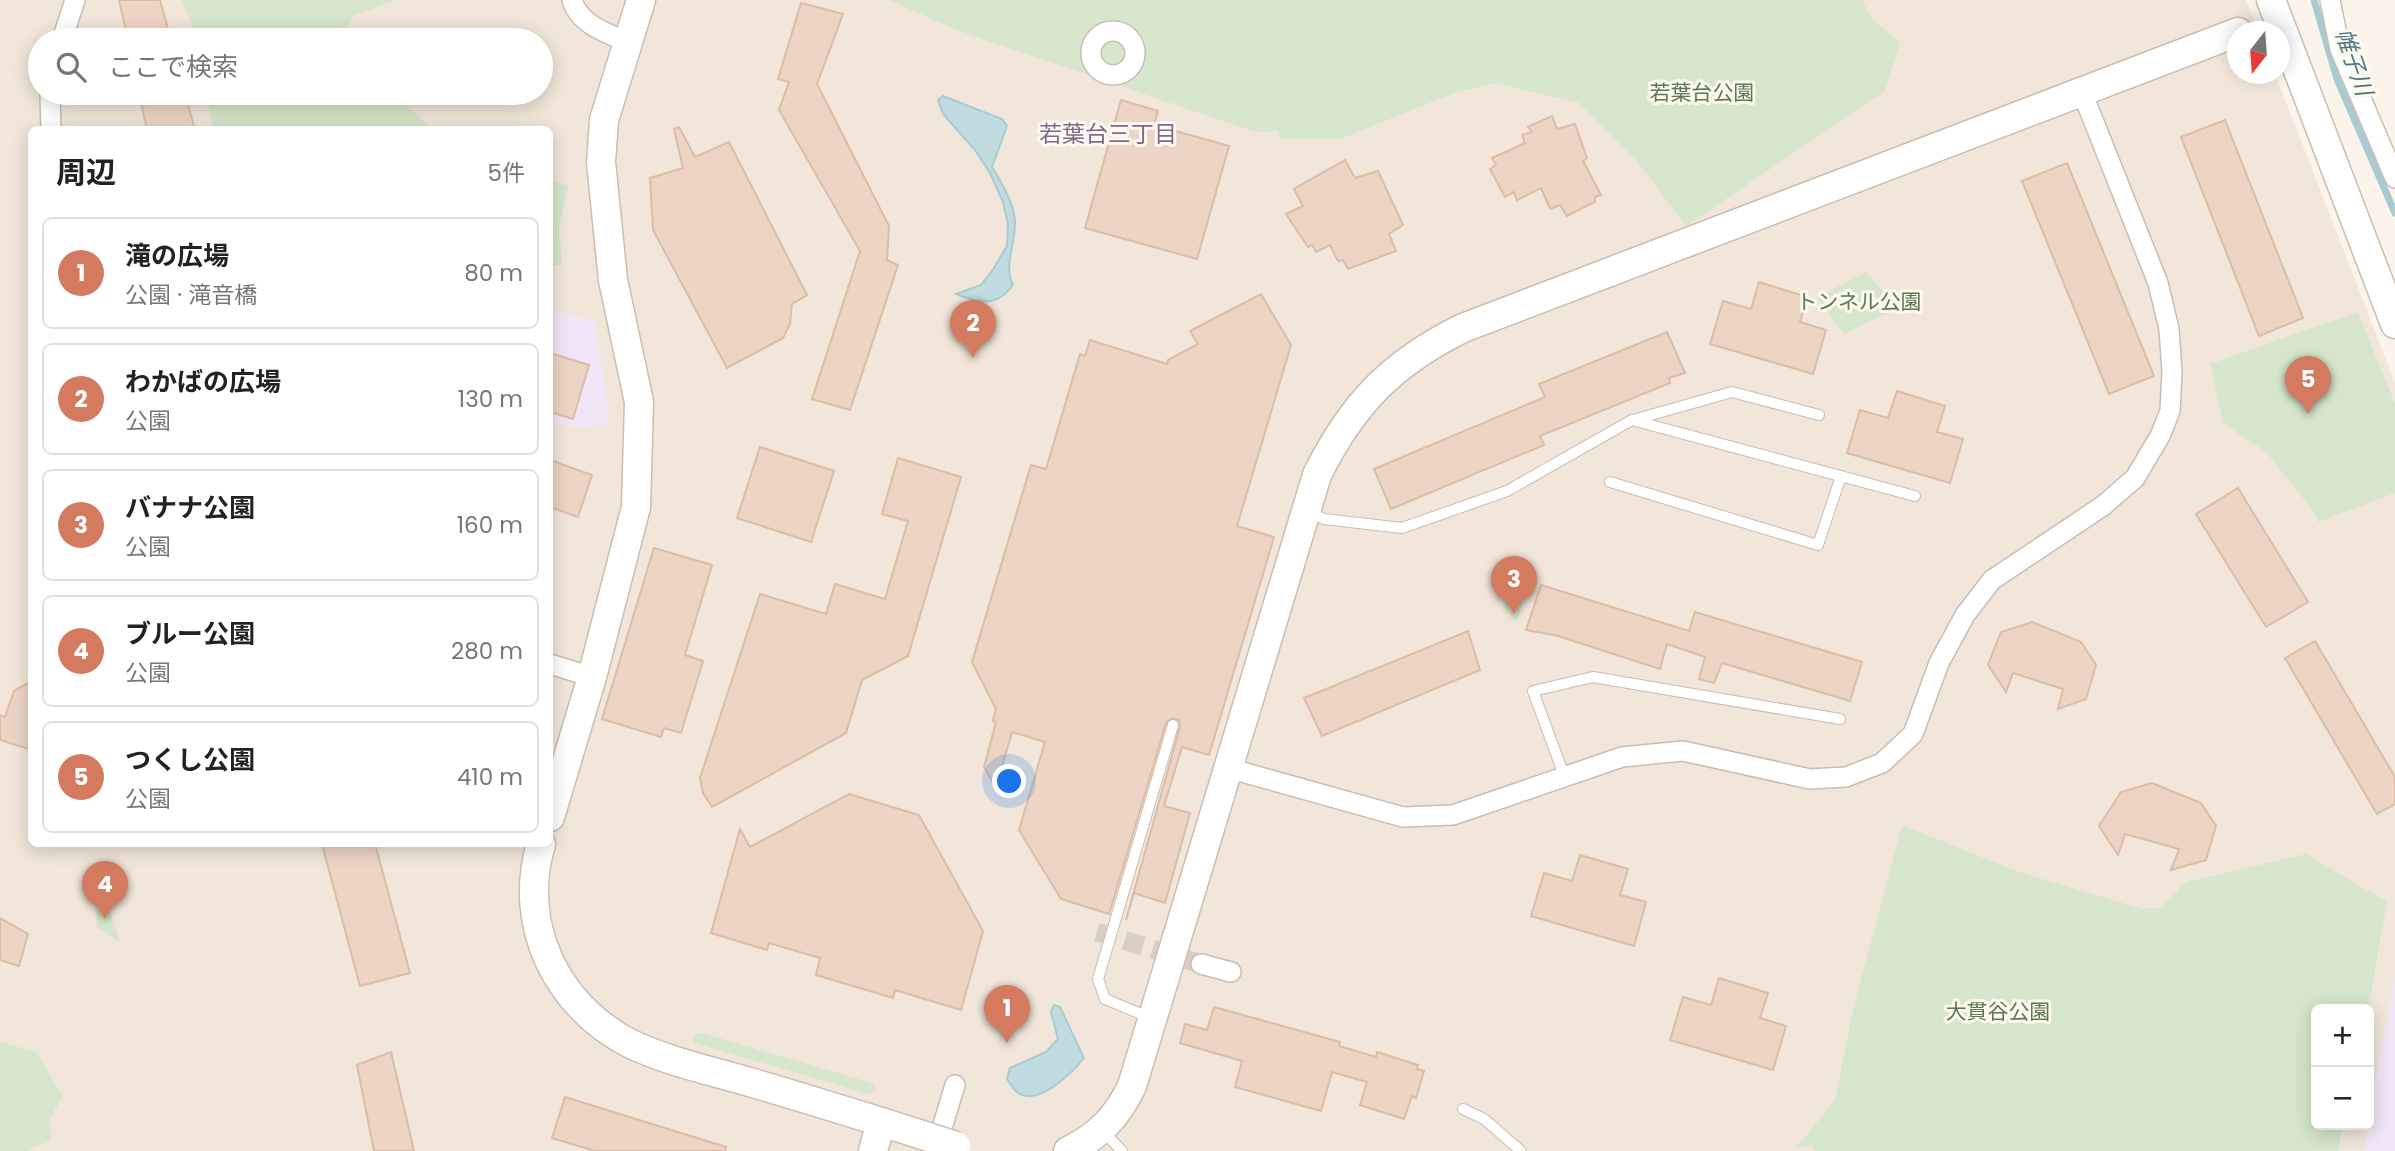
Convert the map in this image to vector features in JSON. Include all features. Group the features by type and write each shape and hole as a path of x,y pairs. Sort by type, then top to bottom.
{"street":[{"path":"66,28 75,0"},
{"path":"572,0 575,10 598,30 628,42"},
{"path":"553,807 629,539 639,478 639,402 613,280 601,162 604,120 640,0"},
{"path":"2330,0 2340,49 2395,178"},
{"path":"2254,21 2274,8 2395,324"},
{"path":"1068,1151 1102,1131 1115,1116 1132,1086 1317,475 1351,417 1384,379 1422,348 1476,323 2227,36"},
{"path":"1228,768 1404,817 1453,815 1566,779 1622,757 1683,751 1810,779 1846,777 1882,763 1913,734 1939,663 1965,615 1993,580 2104,505 2135,478 2160,436 2170,411 2169,328 2158,284 2082,93"},
{"path":"50,105 51,126"},
{"path":"553,665 592,677"},
{"path":"540,847 536,863 536,929 547,961 566,990 612,1033 644,1049 881,1122 946,1145 955,1085"},
{"path":"1201,964 1231,972"},
{"path":"873,1151 881,1122"}],"lane":[{"path":"1306,510 1324,519 1402,528 1507,491 1632,421 1732,392 1819,415"},
{"path":"1632,421 1914,496"},
{"path":"1610,482 1818,545 1840,477"},
{"path":"1566,779 1533,691 1593,677 1840,719"},
{"path":"1153,1018 1105,999 1098,979 1173,725"},
{"path":"1464,1109 1484,1119 1521,1151"},
{"path":"1102,1131 1122,1151"}],"shaded area":[{"path":"0,0 2246,0 2254,21 2227,21 2227,84 2279,84 2395,383 2395,1151 0,1151"},
{"path":"553,309 595,322 610,425 573,427 553,424"},
{"path":"2395,977 2395,1151 2367,1151 2366,1130 2374,1130 2374,1088"}],"green space":[{"path":"182,0 396,0 354,15 347,28 193,28"},
{"name":"若葉台公園","path":"889,0 1862,0 1871,18 1900,43 1885,91 1686,226 1637,161 1579,103 1495,83 1457,92 1340,139 1279,139 1279,131 1255,132 954,29"},
{"path":"209,105 407,105 429,126 212,126"},
{"path":"553,181 568,186 559,228 562,265 553,266"},
{"name":"トンネル公園","path":"1866,272 1898,308 1844,334 1817,298"},
{"path":"2358,312 2395,404 2395,493 2318,522 2315,513 2266,452 2223,423 2210,364"},
{"path":"1526,589 1517,623 1502,604"},
{"name":"大貫谷公園","path":"1902,825 2019,872 2143,909 2162,907 2186,882 2306,854 2387,902 2369,1004 2311,1004 2311,1130 2342,1130 2338,1151 1815,1151 1812,1145 1795,1149 1835,1100 1853,1010"},
{"path":"108,906 120,942 97,928 96,910"},
{"path":"702,1033 872,1083 876,1091 869,1094 694,1042 694,1035"},
{"path":"0,1042 36,1052 63,1096 50,1118 51,1141 33,1147 30,1151 0,1151"}],"water":[{"path":"943,96 1002,119 1007,126 992,167 1014,214 1015,229 1009,270 1013,285 1000,297 987,302 956,294 981,285 994,268 1007,246 1008,224 1003,202 990,173 975,150 943,114 938,100"},
{"path":"1054,1005 1060,1007 1084,1058 1054,1087 1034,1096 1025,1096 1016,1091 1007,1079 1010,1068 1046,1052 1058,1039 1051,1012"}],"building":[{"path":"119,0 160,0 168,28 125,28"},
{"path":"801,3 843,14 817,84 889,226 887,260 898,265 850,410 812,399 860,251 779,110 789,82 778,79"},
{"path":"1121,100 1158,111 1154,125 1229,146 1197,259 1085,228"},
{"path":"142,105 188,105 194,126 146,126"},
{"path":"1552,116 1557,129 1575,124 1587,158 1583,161 1601,195 1595,197 1595,202 1567,216 1560,205 1550,209 1541,188 1517,200 1514,192 1505,197 1490,169 1496,165 1492,158 1525,143 1522,135 1532,132 1528,127"},
{"path":"2225,120 2303,318 2259,336 2181,137"},
{"path":"679,127 695,157 729,142 807,295 792,304 790,324 783,338 727,368 653,230 650,178 683,168 674,129"},
{"path":"1345,160 1355,178 1378,171 1403,225 1389,234 1396,251 1348,269 1343,260 1338,261 1330,245 1316,252 1312,245 1308,247 1286,214 1303,206 1294,189"},
{"path":"2067,163 2154,376 2109,394 2022,181"},
{"path":"1759,282 1807,297 1800,322 1826,330 1813,374 1710,344 1723,301 1751,309"},
{"path":"1261,294 1291,345 1237,526 1274,537 1209,755 1182,747 1164,806 1190,813 1165,903 1134,893 1126,920 1180,727 1179,720 1172,718 1166,723 1109,914 1061,899 1019,830 1045,742 1012,732 996,787 984,767 996,722 993,721 996,709 972,662 1031,465 1046,469 1080,354 1085,356 1090,340 1167,364 1168,360 1198,344 1190,331"},
{"path":"1667,332 1685,373 1669,378 1670,383 1540,436 1544,445 1391,509 1374,469 1545,397 1539,384"},
{"path":"553,354 589,365 573,419 553,413"},
{"path":"1897,391 1945,406 1937,432 1963,439 1950,483 1847,453 1860,410 1888,418"},
{"path":"760,447 834,471 811,542 737,518"},
{"path":"898,458 961,477 908,656 862,680 846,733 712,807 703,793 700,778 760,594 826,614 835,584 885,599 908,521 882,514"},
{"path":"553,461 592,475 578,517 553,508"},
{"path":"2238,488 2308,602 2266,627 2196,514"},
{"path":"654,548 712,565 685,655 703,661 681,733 664,728 661,737 602,719"},
{"path":"1541,585 1689,631 1695,612 1862,662 1850,701 1722,663 1714,683 1699,679 1705,657 1667,644 1660,669 1558,636 1526,630"},
{"path":"2032,622 2081,642 2096,665 2086,699 2058,709 2063,689 2013,673 2006,692 1988,665 2001,632"},
{"path":"1468,631 1480,670 1322,736 1304,698"},
{"path":"2315,641 2395,777 2395,804 2377,814 2285,658"},
{"path":"28,683 28,749 0,740 0,715 5,717 14,691"},
{"path":"2152,783 2201,803 2216,826 2206,860 2171,870 2179,849 2125,834 2118,855 2099,826 2121,792"},
{"path":"849,794 919,815 983,931 961,1010 895,990 893,998 816,975 820,958 769,943 767,950 711,933 740,829 750,847"},
{"path":"323,847 376,847 410,973 360,986"},
{"path":"1580,855 1628,869 1620,895 1646,902 1634,946 1531,916 1544,873 1572,881"},
{"path":"0,918 28,934 19,966 0,960"},
{"path":"1719,978 1768,993 1760,1018 1786,1026 1773,1070 1670,1040 1683,997 1711,1005"},
{"path":"1214,1007 1340,1042 1339,1046 1376,1057 1377,1052 1418,1065 1417,1069 1424,1071 1416,1098 1412,1096 1404,1119 1360,1105 1367,1082 1332,1072 1321,1111 1235,1087 1242,1061 1180,1043 1185,1024 1207,1030"},
{"path":"391,1052 414,1151 374,1151 357,1065"},
{"path":"565,1097 726,1147 725,1151 595,1151 552,1138"}],"waterway":[{"name":"帷子川","path":"2314,0 2337,79 2395,213"}],"tunnel":[{"path":"1097,932 1201,964"}],"place":[{"name":"わかばの広場","path":"973,358"},
{"name":"つくし公園","path":"2308,414"},
{"name":"バナナ公園","path":"1514,614"},
{"name":"ブルー公園","path":"105,919"},
{"name":"滝の広場","path":"1007,1043"}],"district":[{"name":"若葉台三丁目","path":"1108,134"}]}
